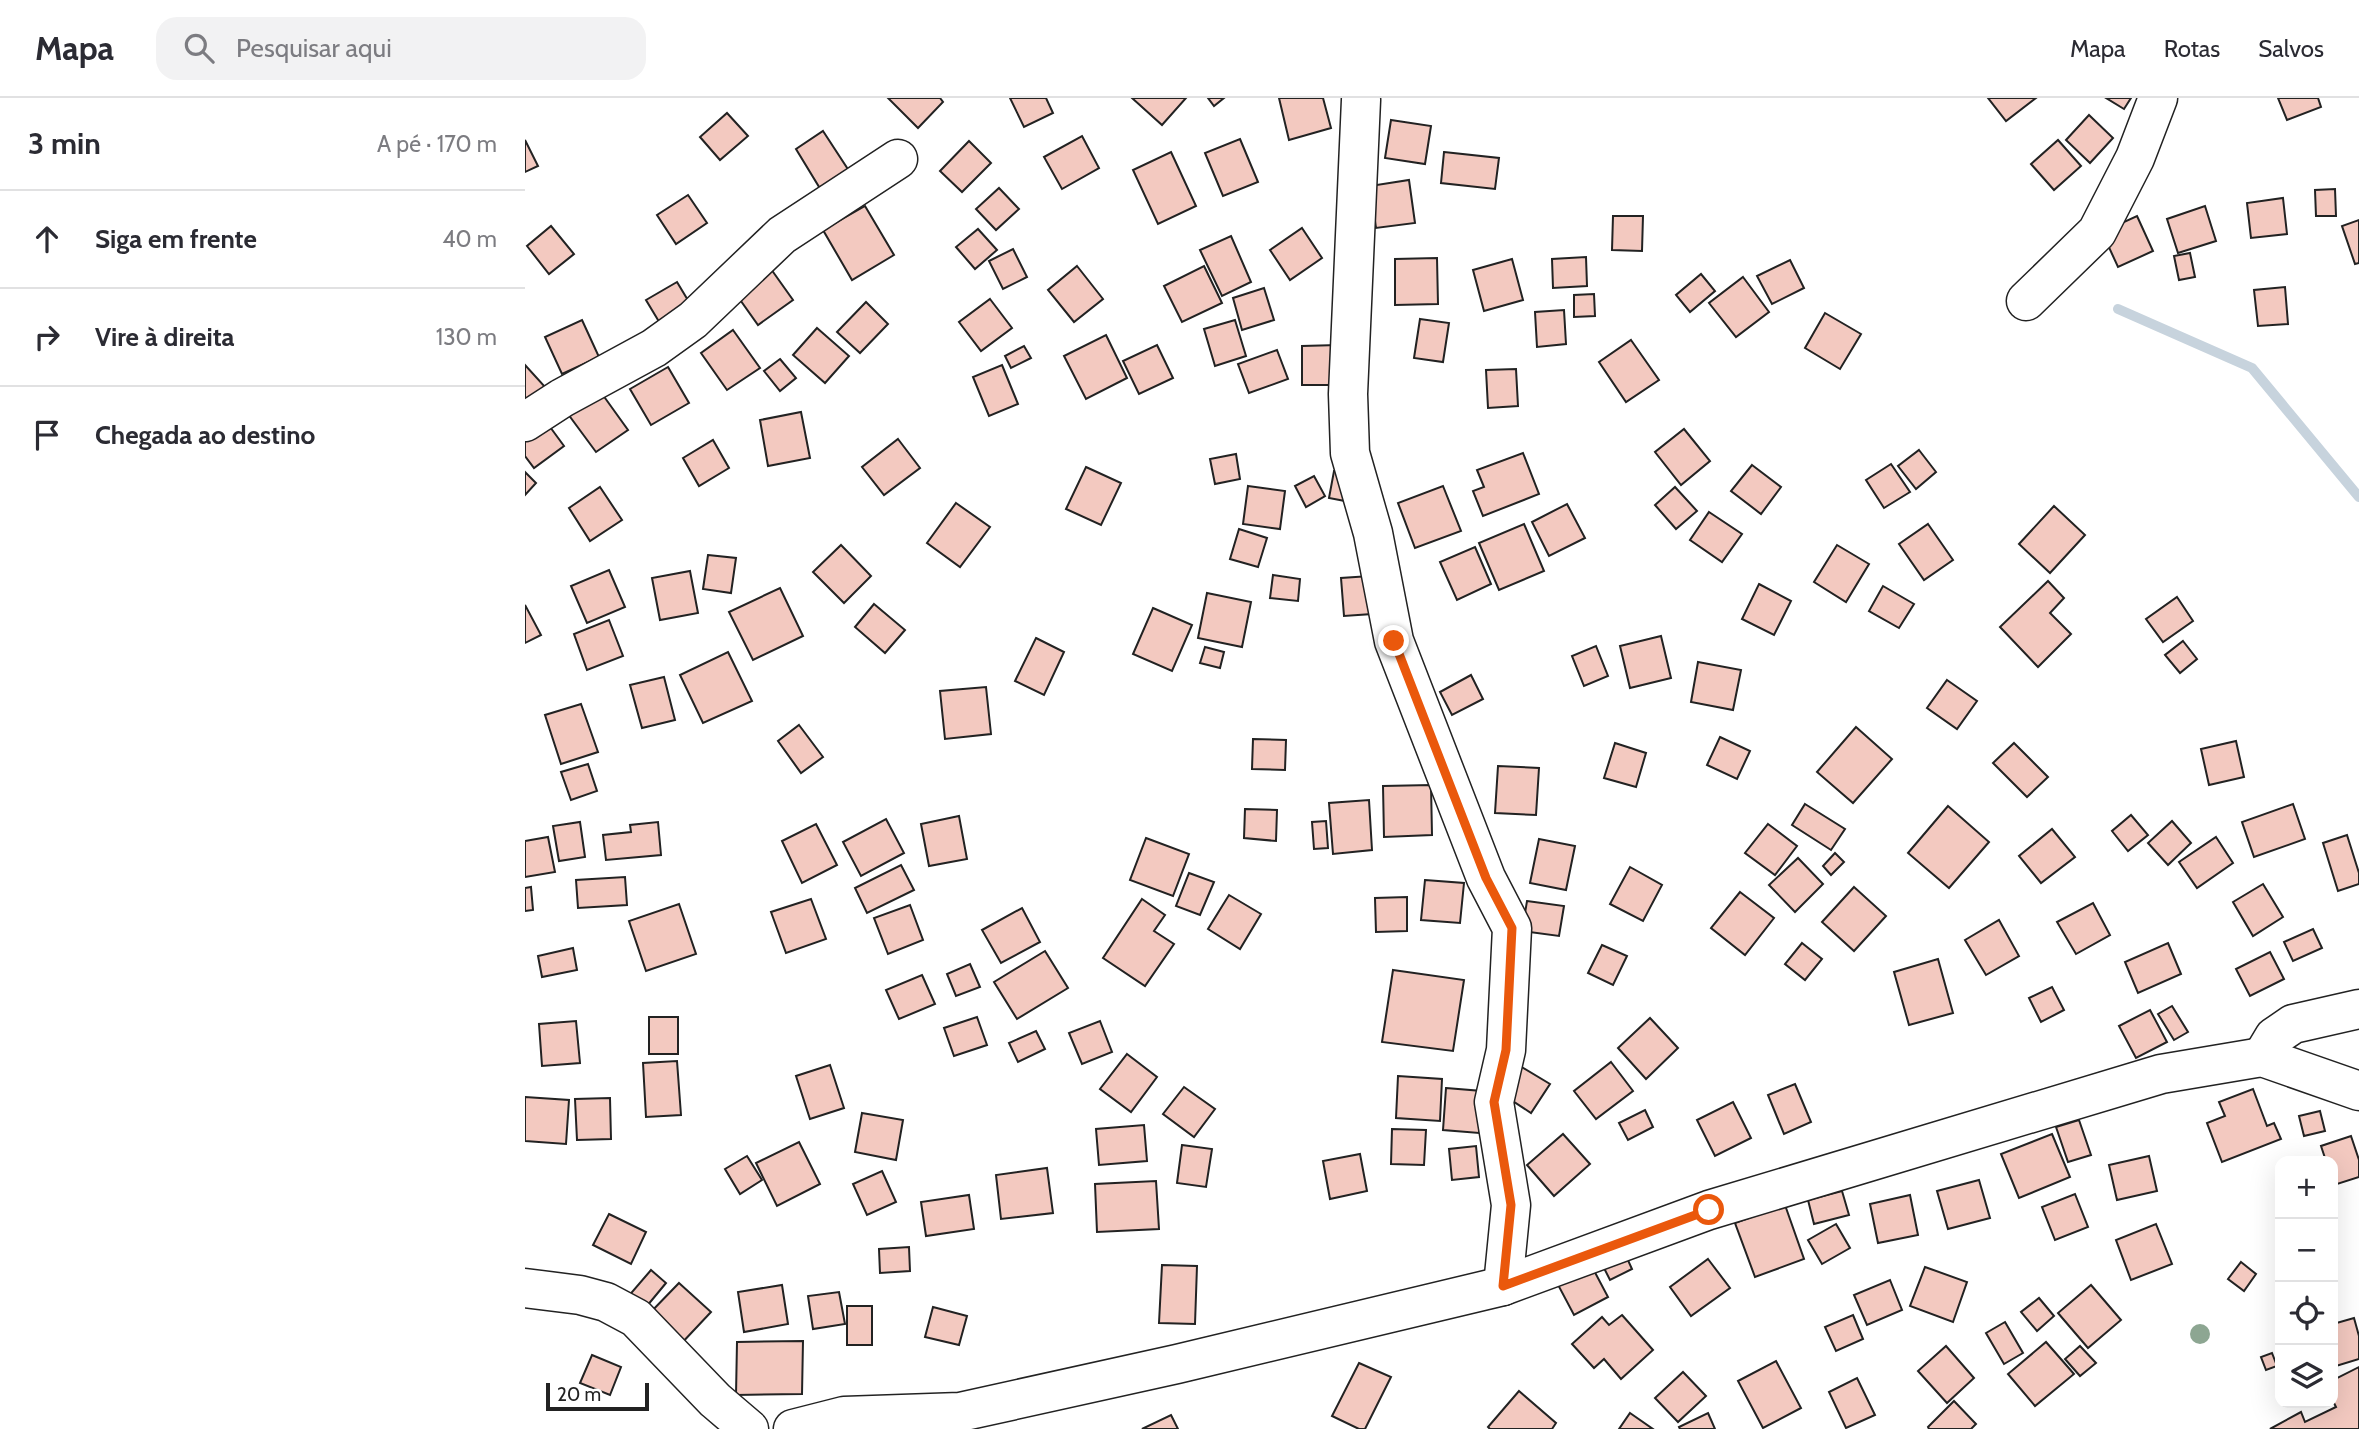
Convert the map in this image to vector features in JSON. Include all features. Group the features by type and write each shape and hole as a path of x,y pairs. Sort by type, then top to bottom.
{"street":[{"path":"2026,301 2097,232 2135,158 2158,98"},
{"path":"1361,100 1347,394 1350,453 1373,533 1394,641 1486,878 1512,928 1506,1050 1494,1102 1511,1205 1503,1286"},
{"path":"525,422 562,398 654,348 693,320 782,235 898,159"},
{"path":"2262,1057 2274,1037 2293,1024 2359,1009"},
{"path":"793,1429 844,1416 960,1412 1177,1364 1503,1286 1709,1210 2161,1074 2262,1057 2359,1091"},
{"path":"525,1287 580,1295 605,1302 636,1318 715,1400 749,1429"}],"building":[{"path":"888,98 940,98 943,102 918,128"},
{"path":"1010,98 1046,98 1053,113 1024,127"},
{"path":"1132,98 1186,98 1162,125"},
{"path":"1208,98 1224,98 1214,106"},
{"path":"1279,98 1323,98 1331,128 1289,140"},
{"path":"1988,98 2036,98 2006,121"},
{"path":"2106,98 2131,98 2124,109"},
{"path":"2278,98 2318,98 2321,107 2287,120"},
{"path":"727,113 748,136 720,160 700,137"},
{"path":"2089,115 2113,138 2090,163 2066,140"},
{"path":"1391,120 1431,126 1425,164 1385,158"},
{"path":"823,131 853,177 824,195 796,149"},
{"path":"1082,136 1099,168 1062,189 1044,157"},
{"path":"1240,139 1258,182 1223,196 1205,153"},
{"path":"525,140 538,166 525,172"},
{"path":"2058,140 2081,166 2054,190 2031,164"},
{"path":"969,141 991,163 962,192 940,171"},
{"path":"1171,152 1196,206 1158,224 1133,170"},
{"path":"1444,152 1499,158 1495,189 1441,183"},
{"path":"1409,180 1415,223 1376,228 1370,186"},
{"path":"999,188 1019,209 996,230 976,209"},
{"path":"2335,189 2336,216 2316,216 2315,190"},
{"path":"688,195 707,223 676,244 657,215"},
{"path":"2283,198 2287,234 2251,238 2247,203"},
{"path":"865,206 894,255 852,280 823,230"},
{"path":"2205,206 2216,241 2178,253 2167,219"},
{"path":"1613,216 1643,216 1642,251 1612,250"},
{"path":"2137,216 2153,251 2118,267 2102,232"},
{"path":"2359,220 2359,263 2355,264 2342,226"},
{"path":"551,226 574,254 549,274 527,246"},
{"path":"1302,228 1322,258 1290,280 1270,250"},
{"path":"978,229 997,250 975,269 956,247"},
{"path":"1231,236 1251,282 1222,296 1200,250"},
{"path":"1013,249 1027,277 1003,289 989,261"},
{"path":"2190,253 2195,277 2179,280 2174,256"},
{"path":"1586,257 1587,286 1553,288 1552,259"},
{"path":"1437,258 1438,304 1395,305 1395,259"},
{"path":"1512,259 1523,300 1484,311 1473,270"},
{"path":"1790,260 1804,288 1772,304 1757,276"},
{"path":"766,262 793,300 758,325 731,287"},
{"path":"1077,266 1103,299 1074,322 1048,290"},
{"path":"1204,266 1222,303 1182,322 1164,286"},
{"path":"1701,274 1715,291 1690,312 1676,295"},
{"path":"1743,277 1769,312 1736,337 1709,303"},
{"path":"677,282 695,312 664,330 646,300"},
{"path":"2285,287 2288,324 2258,326 2254,290"},
{"path":"1264,288 1274,320 1242,330 1233,298"},
{"path":"1594,294 1595,316 1574,317 1574,295"},
{"path":"990,299 1012,328 981,351 959,322"},
{"path":"866,302 888,324 860,353 837,332"},
{"path":"1564,310 1566,344 1537,347 1535,312"},
{"path":"1825,313 1861,334 1840,369 1805,348"},
{"path":"1420,319 1449,323 1443,362 1414,358"},
{"path":"582,320 599,357 562,374 545,337"},
{"path":"1235,320 1246,356 1215,366 1204,329"},
{"path":"817,328 849,356 825,383 793,355"},
{"path":"733,330 760,368 727,390 701,353"},
{"path":"1106,335 1127,378 1086,399 1064,356"},
{"path":"1631,340 1659,380 1626,402 1599,362"},
{"path":"1157,345 1173,378 1139,394 1123,361"},
{"path":"1338,345 1338,385 1302,385 1302,346"},
{"path":"1024,346 1031,358 1011,368 1005,356"},
{"path":"1277,350 1288,379 1249,393 1238,364"},
{"path":"780,359 796,378 780,391 764,371"},
{"path":"525,365 546,388 525,404"},
{"path":"1002,365 1018,404 989,416 973,377"},
{"path":"668,367 689,403 651,425 630,389"},
{"path":"1516,369 1518,406 1488,408 1486,370"},
{"path":"600,391 628,430 596,452 568,414"},
{"path":"801,412 810,458 768,466 760,420"},
{"path":"542,416 564,446 534,468 525,456 525,428"},
{"path":"1684,429 1710,461 1681,485 1655,452"},
{"path":"898,439 920,468 884,495 862,467"},
{"path":"713,440 729,468 699,486 683,458"},
{"path":"1919,450 1936,472 1916,489 1898,466"},
{"path":"1523,453 1539,494 1483,516 1473,491 1484,487 1477,470"},
{"path":"1236,454 1240,479 1215,484 1210,459"},
{"path":"1891,464 1910,492 1884,508 1866,480"},
{"path":"1752,465 1781,487 1761,514 1731,491"},
{"path":"1086,467 1121,483 1101,525 1066,509"},
{"path":"1334,471 1350,473 1345,501 1329,498"},
{"path":"525,472 536,483 525,495"},
{"path":"1314,476 1325,496 1306,507 1295,486"},
{"path":"1248,486 1285,491 1280,529 1243,524"},
{"path":"1443,486 1461,531 1415,548 1398,503"},
{"path":"600,487 622,520 590,541 569,508"},
{"path":"1675,487 1697,511 1676,529 1655,505"},
{"path":"956,503 990,527 960,567 927,543"},
{"path":"1567,504 1585,538 1549,556 1532,522"},
{"path":"2054,506 2085,535 2050,573 2019,544"},
{"path":"1709,512 1742,534 1722,562 1690,540"},
{"path":"1524,524 1544,571 1499,590 1479,543"},
{"path":"1928,524 1953,560 1924,580 1899,544"},
{"path":"1239,529 1267,538 1258,567 1230,559"},
{"path":"841,545 871,576 844,603 813,572"},
{"path":"1837,545 1869,564 1846,602 1814,582"},
{"path":"1475,547 1491,584 1457,600 1440,562"},
{"path":"708,555 736,558 731,593 703,589"},
{"path":"609,570 625,607 587,623 571,586"},
{"path":"690,571 698,613 660,620 652,578"},
{"path":"1273,575 1300,579 1298,601 1270,598"},
{"path":"1370,576 1372,614 1344,616 1341,578"},
{"path":"2048,581 2064,598 2050,613 2071,634 2038,667 2000,627"},
{"path":"1759,584 1791,601 1774,635 1742,619"},
{"path":"1883,586 1914,604 1899,628 1869,611"},
{"path":"780,588 803,636 753,660 729,612"},
{"path":"1207,593 1251,602 1242,647 1198,638"},
{"path":"2177,597 2193,621 2163,642 2146,619"},
{"path":"874,604 905,630 885,653 855,627"},
{"path":"525,605 541,635 525,643"},
{"path":"1153,608 1192,625 1172,671 1133,654"},
{"path":"609,620 623,656 587,670 574,634"},
{"path":"1661,636 1671,678 1630,688 1620,646"},
{"path":"1036,638 1064,652 1044,695 1015,681"},
{"path":"2183,641 2197,659 2180,673 2165,655"},
{"path":"1596,646 1608,676 1584,686 1572,656"},
{"path":"1205,647 1224,652 1220,668 1200,663"},
{"path":"728,652 752,701 703,723 680,675"},
{"path":"1698,662 1741,670 1733,710 1691,702"},
{"path":"1471,675 1483,699 1452,715 1440,692"},
{"path":"664,677 675,720 642,728 630,685"},
{"path":"1947,680 1977,701 1957,729 1927,708"},
{"path":"986,687 991,734 945,739 940,691"},
{"path":"581,704 598,752 561,764 545,715"},
{"path":"799,725 823,757 801,773 778,741"},
{"path":"1856,727 1892,759 1853,803 1817,772"},
{"path":"1720,737 1750,751 1737,779 1707,765"},
{"path":"1253,739 1286,740 1285,770 1252,769"},
{"path":"2236,741 2244,777 2209,785 2201,749"},
{"path":"1615,743 1646,753 1636,787 1604,778"},
{"path":"2014,743 2048,777 2027,797 1993,763"},
{"path":"588,764 597,791 571,800 561,772"},
{"path":"1498,766 1539,768 1536,815 1495,813"},
{"path":"1431,785 1432,835 1384,837 1383,786"},
{"path":"1369,800 1372,850 1333,854 1329,803"},
{"path":"1805,804 1845,829 1831,850 1792,825"},
{"path":"2293,804 2305,839 2254,857 2242,822"},
{"path":"1948,806 1989,842 1949,888 1908,853"},
{"path":"1245,809 1277,810 1276,841 1244,838"},
{"path":"2131,815 2148,835 2128,851 2112,831"},
{"path":"959,816 967,859 929,866 921,824"},
{"path":"886,819 904,853 861,876 843,842"},
{"path":"1326,821 1328,848 1314,849 1312,822"},
{"path":"2172,821 2191,843 2168,865 2148,843"},
{"path":"580,822 585,857 559,861 553,826"},
{"path":"658,822 661,855 606,860 603,835 631,832 630,825"},
{"path":"816,824 837,865 802,883 782,841"},
{"path":"1768,824 1797,846 1775,875 1745,853"},
{"path":"2052,829 2075,857 2041,883 2019,856"},
{"path":"2347,835 2359,873 2359,884 2338,891 2323,843"},
{"path":"548,837 555,872 525,877 525,841"},
{"path":"2216,837 2233,863 2197,888 2179,862"},
{"path":"1146,838 1189,854 1173,896 1130,880"},
{"path":"1539,839 1575,846 1566,890 1530,883"},
{"path":"1835,853 1844,862 1831,875 1823,866"},
{"path":"1798,858 1823,884 1795,912 1769,885"},
{"path":"901,865 914,890 867,913 855,888"},
{"path":"1630,867 1662,885 1643,921 1610,904"},
{"path":"1189,873 1214,882 1200,915 1176,906"},
{"path":"625,877 627,905 578,908 576,880"},
{"path":"1425,880 1464,883 1460,923 1421,920"},
{"path":"2263,884 2283,917 2253,936 2233,902"},
{"path":"531,887 533,910 525,911 525,888"},
{"path":"1854,887 1886,916 1854,951 1822,922"},
{"path":"1740,892 1774,918 1745,955 1711,928"},
{"path":"1229,895 1261,914 1240,949 1208,929"},
{"path":"1407,897 1407,931 1376,932 1375,898"},
{"path":"811,899 826,939 786,953 771,912"},
{"path":"1142,899 1165,915 1154,931 1174,944 1145,986 1103,958"},
{"path":"1527,901 1564,906 1559,936 1522,931"},
{"path":"2093,903 2110,935 2076,954 2057,922"},
{"path":"679,904 696,954 646,971 629,921"},
{"path":"910,905 923,940 888,954 874,918"},
{"path":"1022,908 1040,942 1001,963 982,930"},
{"path":"1999,920 2019,956 1986,975 1965,940"},
{"path":"2313,929 2322,948 2293,961 2284,942"},
{"path":"1802,943 1822,959 1805,980 1785,964"},
{"path":"2168,943 2181,974 2138,993 2125,962"},
{"path":"1602,945 1627,956 1613,985 1588,973"},
{"path":"573,948 577,970 542,977 538,956"},
{"path":"1045,951 1068,988 1017,1019 994,982"},
{"path":"2270,952 2284,979 2250,996 2236,969"},
{"path":"1938,959 1953,1013 1909,1025 1894,972"},
{"path":"970,964 980,987 956,996 947,974"},
{"path":"1393,970 1464,980 1453,1051 1382,1042"},
{"path":"922,975 935,1004 899,1019 886,990"},
{"path":"2052,987 2064,1010 2041,1022 2029,998"},
{"path":"2172,1006 2188,1032 2174,1040 2158,1014"},
{"path":"2150,1010 2167,1042 2136,1058 2119,1026"},
{"path":"649,1017 678,1017 678,1054 649,1054"},
{"path":"977,1017 987,1045 954,1056 944,1028"},
{"path":"1650,1018 1678,1048 1646,1079 1618,1048"},
{"path":"576,1021 580,1063 542,1066 539,1024"},
{"path":"1100,1021 1112,1052 1082,1064 1069,1033"},
{"path":"1036,1031 1045,1049 1018,1062 1009,1043"},
{"path":"1127,1054 1157,1077 1131,1112 1100,1089"},
{"path":"677,1061 681,1115 646,1117 643,1063"},
{"path":"1611,1062 1633,1091 1596,1119 1574,1091"},
{"path":"830,1065 844,1108 810,1119 796,1076"},
{"path":"1520,1066 1550,1084 1531,1113 1502,1094"},
{"path":"1398,1076 1442,1079 1440,1121 1396,1118"},
{"path":"1795,1084 1811,1122 1784,1134 1768,1095"},
{"path":"1184,1087 1215,1109 1194,1137 1163,1114"},
{"path":"1446,1088 1482,1091 1479,1133 1443,1130"},
{"path":"2253,1089 2267,1126 2274,1123 2281,1139 2222,1162 2207,1123 2225,1116 2219,1102"},
{"path":"525,1097 569,1100 566,1144 525,1141"},
{"path":"610,1098 611,1139 577,1140 575,1099"},
{"path":"1733,1102 1751,1138 1715,1156 1697,1120"},
{"path":"1645,1110 1653,1127 1628,1140 1619,1123"},
{"path":"2320,1111 2325,1131 2304,1136 2299,1116"},
{"path":"862,1113 903,1120 896,1160 855,1152"},
{"path":"2079,1120 2091,1155 2068,1162 2056,1127"},
{"path":"1144,1125 1147,1161 1099,1165 1096,1129"},
{"path":"1392,1129 1426,1130 1424,1165 1391,1164"},
{"path":"1563,1134 1590,1164 1554,1196 1527,1165"},
{"path":"2052,1134 2070,1177 2019,1198 2001,1154"},
{"path":"2351,1136 2359,1160 2359,1177 2338,1184 2338,1156 2324,1156 2321,1146"},
{"path":"799,1142 820,1184 777,1206 756,1163"},
{"path":"1182,1145 1212,1149 1206,1187 1177,1183"},
{"path":"1476,1146 1479,1177 1452,1180 1449,1149"},
{"path":"1360,1154 1367,1191 1330,1199 1323,1161"},
{"path":"747,1156 762,1180 740,1194 725,1169"},
{"path":"2149,1156 2157,1191 2117,1200 2109,1165"},
{"path":"1047,1168 1053,1213 1001,1219 996,1175"},
{"path":"882,1171 896,1202 867,1215 853,1184"},
{"path":"1979,1180 1990,1218 1948,1229 1937,1191"},
{"path":"1156,1181 1159,1229 1097,1232 1095,1184"},
{"path":"1842,1191 1849,1215 1814,1224 1808,1200"},
{"path":"2075,1194 2088,1227 2055,1240 2042,1207"},
{"path":"969,1195 974,1229 926,1236 921,1202"},
{"path":"1910,1195 1918,1235 1878,1243 1870,1204"},
{"path":"1785,1205 1804,1259 1755,1277 1735,1223"},
{"path":"609,1214 646,1232 631,1264 593,1245"},
{"path":"1836,1224 1850,1248 1822,1264 1808,1240"},
{"path":"2156,1224 2172,1264 2131,1280 2116,1240"},
{"path":"909,1247 910,1271 880,1273 879,1249"},
{"path":"1622,1247 1632,1269 1610,1280 1599,1258"},
{"path":"1708,1259 1730,1288 1691,1316 1670,1287"},
{"path":"2241,1262 2256,1274 2244,1291 2228,1279"},
{"path":"1590,1263 1608,1297 1574,1315 1556,1281"},
{"path":"1162,1265 1197,1266 1195,1324 1159,1323"},
{"path":"1925,1267 1967,1282 1953,1322 1910,1306"},
{"path":"651,1270 666,1283 642,1312 626,1299"},
{"path":"1890,1280 1902,1310 1867,1325 1854,1295"},
{"path":"679,1283 711,1312 679,1346 647,1316"},
{"path":"782,1285 788,1324 744,1332 738,1292"},
{"path":"2091,1285 2121,1320 2088,1348 2058,1313"},
{"path":"839,1292 845,1324 813,1329 808,1296"},
{"path":"2039,1298 2054,1316 2037,1331 2021,1312"},
{"path":"847,1306 872,1306 872,1345 847,1345"},
{"path":"933,1307 967,1316 959,1345 925,1337"},
{"path":"1622,1315 1653,1350 1621,1379 1604,1359 1594,1368 1572,1344 1602,1317 1609,1325"},
{"path":"1853,1315 1863,1339 1836,1351 1825,1327"},
{"path":"2354,1318 2359,1336 2359,1359 2338,1365 2338,1345 2338,1323"},
{"path":"2005,1322 2023,1353 2004,1364 1986,1333"},
{"path":"803,1341 802,1394 736,1395 737,1342"},
{"path":"2046,1342 2074,1374 2035,1406 2008,1374"},
{"path":"1946,1346 1974,1378 1947,1403 1918,1371"},
{"path":"2080,1346 2096,1363 2080,1376 2065,1359"},
{"path":"2272,1353 2275,1367 2266,1370 2261,1357"},
{"path":"592,1355 621,1367 610,1395 580,1383"},
{"path":"1776,1361 1801,1408 1763,1428 1738,1381"},
{"path":"1359,1363 1391,1377 1365,1429 1359,1429 1332,1416"},
{"path":"2359,1367 2359,1429 2270,1429 2301,1412 2305,1422 2338,1408 2338,1378"},
{"path":"1683,1372 1706,1396 1678,1422 1655,1398"},
{"path":"1857,1378 1875,1415 1846,1428 1829,1392"},
{"path":"1519,1391 1556,1423 1552,1429 1488,1427"},
{"path":"1954,1401 1976,1424 1971,1429 1929,1429 1928,1427"},
{"path":"1630,1413 1653,1429 1619,1429"},
{"path":"1708,1413 1715,1429 1680,1429 1679,1427"},
{"path":"1171,1415 1178,1429 1142,1429"}],"waterway":[{"path":"2118,309 2252,368 2359,497"}],"route":[{"path":"1394,641 1486,878 1512,928 1506,1050 1494,1102 1511,1205 1503,1286 1709,1210"}]}
